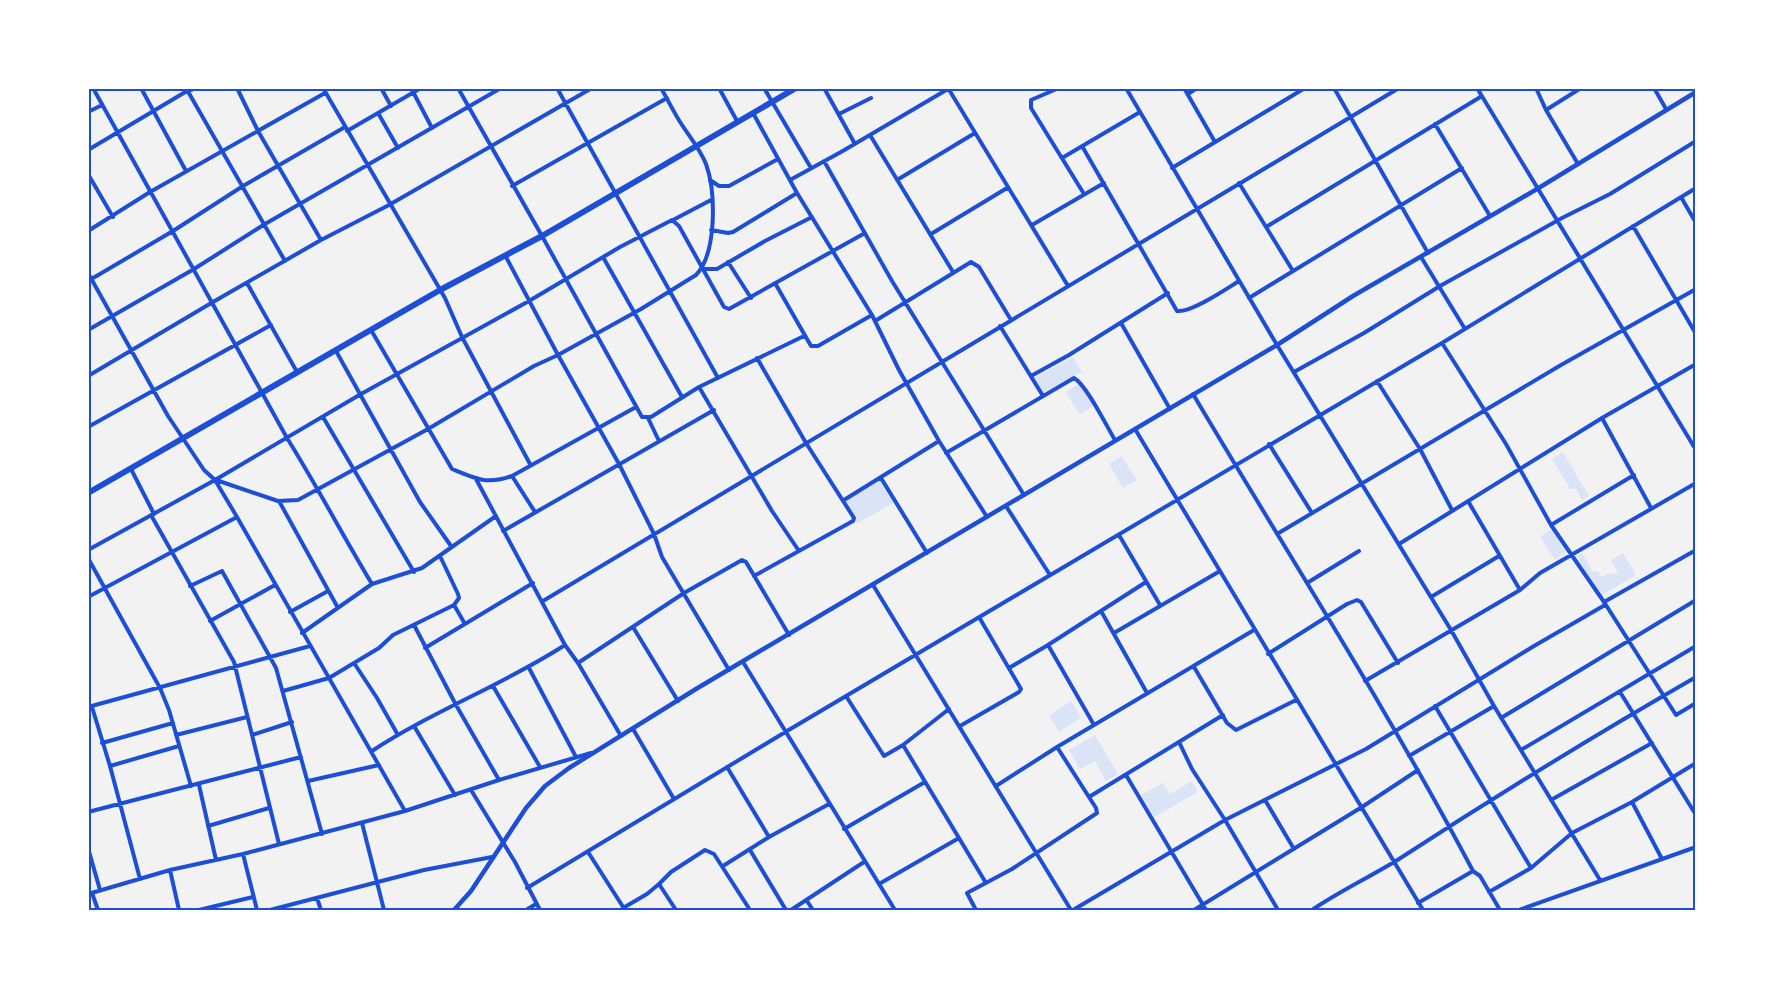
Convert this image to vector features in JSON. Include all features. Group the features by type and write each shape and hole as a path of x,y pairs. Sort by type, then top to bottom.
{"highway":[{"path":"88,493 440,290 542,236 796,88"}],"street":[{"path":"93,88 262,394 372,584"},
{"path":"141,88 186,171"},
{"path":"88,150 187,90 197,88"},
{"path":"237,88 258,131 321,240"},
{"path":"381,88 391,106"},
{"path":"90,280 279,165 421,88"},
{"path":"458,88 642,417 648,418 699,387 804,336"},
{"path":"88,330 265,224 501,88"},
{"path":"557,88 586,144 640,236 718,378"},
{"path":"88,376 321,240 389,205 592,88"},
{"path":"215,480 278,501 298,500 428,429 534,366 633,313 696,275 702,269 708,256 711,230 710,180 704,159 662,88"},
{"path":"719,88 737,122"},
{"path":"764,88 811,168"},
{"path":"824,88 855,144"},
{"path":"1046,88 1049,94"},
{"path":"1059,88 1031,100 1030,108 1084,194"},
{"path":"1126,88 1277,345 1600,880"},
{"path":"1184,88 1215,142"},
{"path":"1188,94 1197,88"},
{"path":"1172,168 1305,88"},
{"path":"1334,88 1428,253"},
{"path":"543,601 1399,88"},
{"path":"1477,88 1695,450"},
{"path":"1536,88 1546,110 1578,164"},
{"path":"1546,110 1581,88"},
{"path":"1654,88 1666,110"},
{"path":"790,180 948,89 1068,286"},
{"path":"187,90 285,261"},
{"path":"88,231 150,192 324,91 440,290 462,337 530,464"},
{"path":"412,91 432,128"},
{"path":"454,910 471,891 501,843 545,786 592,753 1277,345 1353,296 1537,189 1695,92"},
{"path":"1266,227 1482,96"},
{"path":"512,186 667,98"},
{"path":"839,114 871,98"},
{"path":"88,112 102,105"},
{"path":"1062,158 1140,112"},
{"path":"378,113 398,148"},
{"path":"753,113 797,193 872,315 906,383 939,441 987,518"},
{"path":"1435,124 1490,216"},
{"path":"897,180 975,133"},
{"path":"870,135 953,272"},
{"path":"1294,372 1364,333 1440,286 1610,194 1695,141"},
{"path":"1082,146 1180,312 1239,281"},
{"path":"710,180 719,186 729,186 778,159"},
{"path":"824,161 942,363 1024,495"},
{"path":"1249,298 1462,168"},
{"path":"88,174 113,217"},
{"path":"1032,225 1104,183"},
{"path":"1239,183 1293,272"},
{"path":"931,235 1007,188"},
{"path":"527,888 1269,444 1443,343 1695,188"},
{"path":"711,230 733,232 797,193"},
{"path":"1681,197 1695,223"},
{"path":"88,550 215,480 602,257 711,200"},
{"path":"702,269 713,270 812,217"},
{"path":"672,220 679,226 724,307 729,309 865,234"},
{"path":"1633,226 1695,334"},
{"path":"504,255 619,464 654,534 662,557 729,670"},
{"path":"602,257 682,397"},
{"path":"1421,258 1465,329"},
{"path":"728,261 752,298"},
{"path":"875,321 971,262 979,267 1011,320"},
{"path":"88,273 182,439 204,470 215,480 237,517 405,811"},
{"path":"247,283 297,373"},
{"path":"775,283 811,346 818,346 872,315"},
{"path":"1277,534 1695,289"},
{"path":"1031,376 1168,293"},
{"path":"1121,323 1170,409"},
{"path":"88,427 271,325"},
{"path":"1000,326 1043,396"},
{"path":"371,330 452,469 476,479 495,482 512,476 530,464 636,408"},
{"path":"1443,343 1551,525 1573,554 1676,715 1695,703"},
{"path":"336,351 420,502 451,546"},
{"path":"754,576 853,521 854,517 806,443 757,358"},
{"path":"1399,544 1602,418 1695,364"},
{"path":"946,453 1074,378 1079,380 1115,440"},
{"path":"1377,381 1420,449 1452,510"},
{"path":"699,387 799,551"},
{"path":"1193,394 1418,770 1473,871 1480,876 1500,910"},
{"path":"503,531 714,410"},
{"path":"323,417 414,572"},
{"path":"648,418 659,441"},
{"path":"1602,418 1651,508"},
{"path":"1135,428 1423,910"},
{"path":"1688,438 1695,434"},
{"path":"844,500 939,441"},
{"path":"1269,444 1312,513"},
{"path":"131,469 171,551 232,658 279,844"},
{"path":"1551,525 1634,475"},
{"path":"512,476 535,512"},
{"path":"881,478 927,553"},
{"path":"476,479 565,645 621,736"},
{"path":"1365,681 1520,590 1540,573 1695,483"},
{"path":"278,501 338,609"},
{"path":"1468,501 1520,590"},
{"path":"1006,506 1050,575"},
{"path":"302,633 372,584 414,572 496,516"},
{"path":"88,597 237,517"},
{"path":"1119,535 1161,605"},
{"path":"873,585 1072,910 1225,820 1335,765 1394,732 1605,605 1604,602 1695,550"},
{"path":"1307,583 1359,551"},
{"path":"283,691 329,678 379,648 393,635 454,605 459,598 458,594 440,556"},
{"path":"1431,597 1499,556"},
{"path":"88,558 160,688 173,723 191,786"},
{"path":"578,663 684,593 740,561 745,561 789,635"},
{"path":"190,586 222,571 271,657 283,691 322,834"},
{"path":"1114,633 1220,571"},
{"path":"1009,668 1146,582"},
{"path":"424,648 533,583"},
{"path":"210,621 275,585"},
{"path":"290,612 328,591"},
{"path":"1501,718 1695,600"},
{"path":"1268,654 1353,601 1361,602 1398,663"},
{"path":"454,605 465,624"},
{"path":"1101,611 1148,693"},
{"path":"960,726 1019,692 1020,685 979,617"},
{"path":"414,625 424,648 499,780"},
{"path":"633,627 678,701"},
{"path":"996,786 1057,747 1254,630"},
{"path":"372,751 414,726 529,668 565,645"},
{"path":"1048,645 1094,725"},
{"path":"140,879 110,766 90,707 311,646"},
{"path":"1521,750 1695,646"},
{"path":"743,662 895,910"},
{"path":"354,663 398,735"},
{"path":"1194,667 1223,716 1236,730 1296,700"},
{"path":"529,668 576,757"},
{"path":"1316,909 1393,863 1489,800 1695,677"},
{"path":"493,686 540,767"},
{"path":"1620,692 1695,815"},
{"path":"846,696 882,754 887,755 949,709"},
{"path":"1435,706 1489,800 1532,867"},
{"path":"1409,756 1494,706"},
{"path":"1089,797 1223,716"},
{"path":"176,735 247,717"},
{"path":"252,735 291,722"},
{"path":"102,743 173,723"},
{"path":"414,726 455,795"},
{"path":"633,729 674,799"},
{"path":"1179,742 1192,769 1278,910"},
{"path":"1551,800 1652,743"},
{"path":"903,745 986,883"},
{"path":"110,766 179,746"},
{"path":"976,910 967,893 1037,852 1096,813 1096,808 1057,747"},
{"path":"98,910 91,893 100,890 170,870 243,854 362,823 592,753"},
{"path":"88,812 301,758"},
{"path":"1489,892 1532,867 1572,833 1632,802 1695,763"},
{"path":"308,781 380,765"},
{"path":"727,767 769,837"},
{"path":"1194,910 1418,770"},
{"path":"1126,775 1206,910"},
{"path":"844,829 925,782"},
{"path":"199,785 216,860"},
{"path":"471,790 501,843 515,862 540,910"},
{"path":"1265,800 1294,849"},
{"path":"1632,802 1662,859"},
{"path":"723,866 769,837 829,804"},
{"path":"208,826 269,808"},
{"path":"362,823 384,910"},
{"path":"879,884 959,838"},
{"path":"1519,910 1695,847"},
{"path":"88,848 100,890"},
{"path":"750,849 786,910"},
{"path":"588,852 624,909 647,894 671,872 705,850 714,854 750,910"},
{"path":"243,854 257,910"},
{"path":"270,910 424,870 492,857"},
{"path":"791,910 864,862"},
{"path":"170,870 179,910"},
{"path":"1418,903 1473,871"},
{"path":"659,884 676,910"},
{"path":"199,910 253,897"},
{"path":"317,898 321,910"},
{"path":"807,901 813,910"},
{"path":"526,910 536,904"}],"shaded area":[{"path":"1073,357 1082,372 1043,393 1034,378"},
{"path":"1079,384 1093,406 1080,415 1066,392"},
{"path":"1563,452 1589,496 1582,500 1576,489 1570,489 1552,459"},
{"path":"1121,456 1137,480 1123,488 1109,464"},
{"path":"879,478 895,502 858,523 845,501"},
{"path":"1551,529 1566,552 1555,560 1540,537"},
{"path":"1582,553 1593,572 1598,571 1601,577 1618,572 1611,560 1623,553 1636,575 1600,596 1577,556"},
{"path":"1071,701 1081,718 1059,732 1049,716"},
{"path":"1095,735 1118,774 1106,781 1095,761 1080,769 1069,750"},
{"path":"1192,781 1198,792 1154,817 1141,795 1163,783 1170,794"}]}
